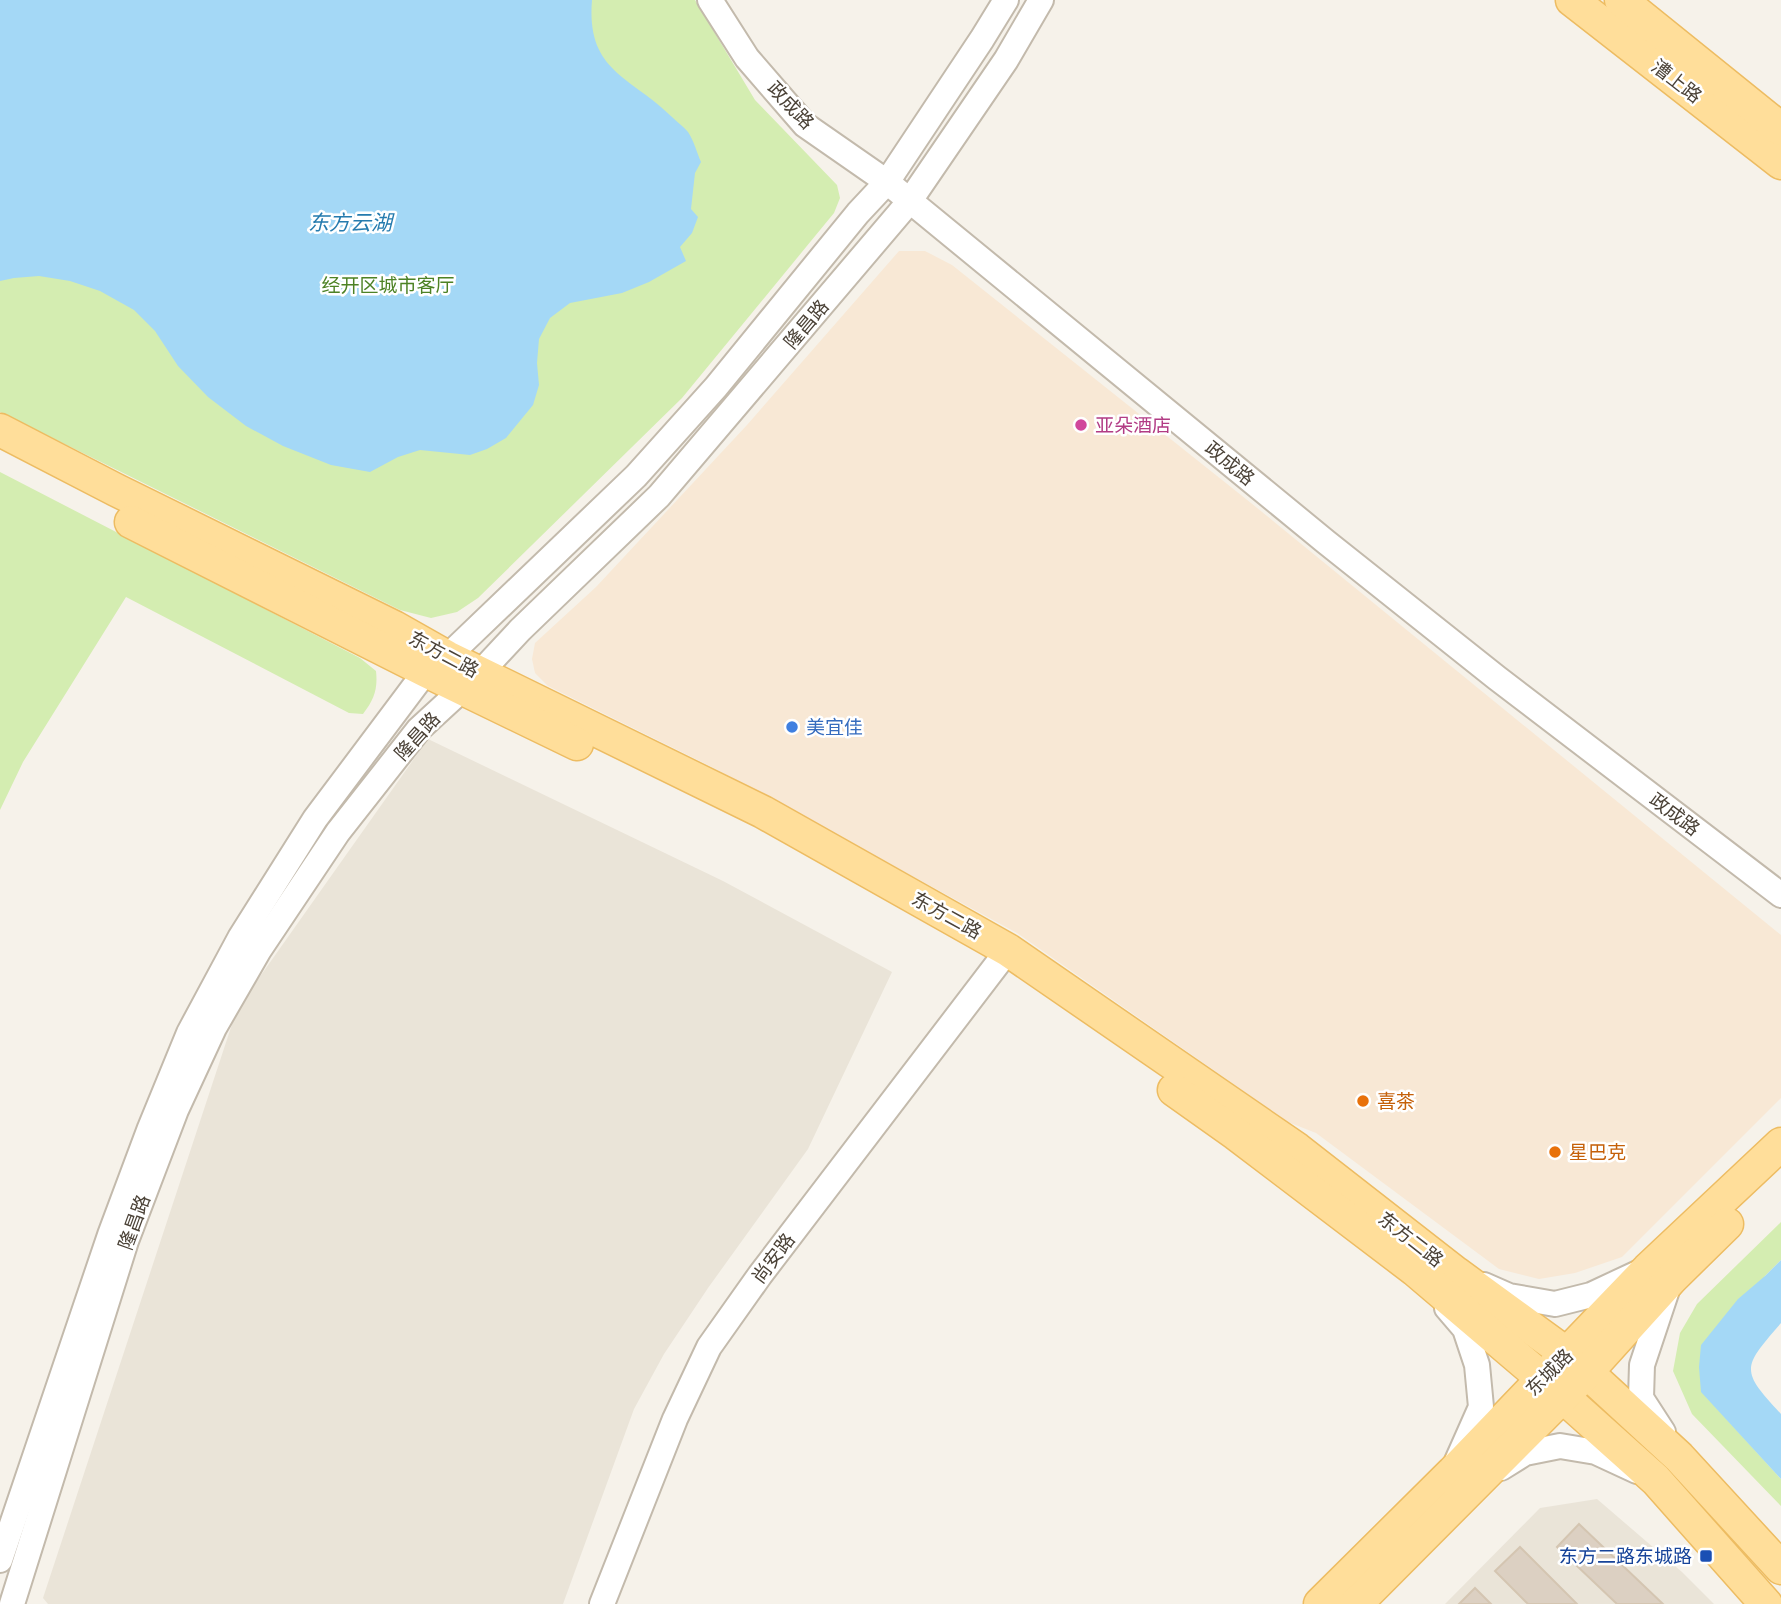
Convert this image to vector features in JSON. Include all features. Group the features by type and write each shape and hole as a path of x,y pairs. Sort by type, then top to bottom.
{"main road":[{"name":"漕上路","path":"1572,0 1781,163"},
{"name":"漕上路","path":"1621,0 1781,129"},
{"name":"东方二路","path":"0,430 394,627 437,664"},
{"name":"东方二路","path":"0,454 471,681 1003,958 1297,1149 1577,1363 1679,1457 1781,1568"},
{"name":"东方二路","path":"1003,958 1415,1270 1656,1480 1766,1604"},
{"name":"东城路","path":"1356,1604 1465,1477 1577,1363 1781,1144"},
{"name":"东城路","path":"1660,1273 1781,1170"},
{"name":"东城路","path":"1320,1604 1465,1477"}],"street":[{"name":"政成路","path":"710,0 747,58 805,125 887,181 909,202 1486,670 1781,895"},
{"name":"隆昌路","path":"0,1560 110,1235 189,1033 240,938 314,819 437,664 636,477 716,387 887,181 1006,0"},
{"name":"隆昌路","path":"12,1604 126,1241 176,1110 214,1028 259,950 338,832 419,729 659,496 909,202 1006,60 1041,0"},
{"name":"尚安路","path":"602,1604 675,1419 709,1347 760,1275 1003,958"},
{"path":"1415,1270 1465,1329 1477,1365 1480,1407 1465,1477"},
{"path":"1456,1273 1509,1296 1555,1304 1660,1273 1642,1365 1641,1398 1679,1457"},
{"path":"1465,1477 1525,1453 1560,1446 1596,1452 1656,1480"}],"shaded area":[{"path":"899,251 925,251 952,265 1251,503 1781,935 1781,1098 1622,1257 1575,1273 1539,1279 1499,1269 1316,1133 1288,1122 1017,933 714,768 548,686 535,673 532,659 535,643 596,587 747,425"},
{"path":"428,739 723,881 892,972 808,1149 708,1288 664,1354 634,1409 563,1604 48,1604 43,1598 237,1009"},
{"path":"1597,1499 1682,1572 1714,1604 1445,1604 1540,1508"}],"green space":[{"name":"东方云湖","path":"0,0 695,0 755,100 837,185 840,198 834,213 682,398 478,598 457,612 431,618 400,610 0,412"},
{"path":"0,472 360,658 376,671 376,689 367,709 363,714 349,713 126,597 23,762 0,810"},
{"path":"1781,1222 1781,1260 1765,1276 1702,1392 1781,1479 1781,1506 1692,1414 1673,1371 1680,1333 1697,1304"}],"water":[{"name":"东方云湖","path":"0,0 592,0 592,24 596,43 604,58 614,70 657,103 686,130 701,162 695,173 691,209 698,217 692,233 680,247 686,261 649,282 622,293 570,303 550,318 539,339 539,385 533,405 506,438 487,449 470,455 420,450 398,457 370,472 331,465 283,446 246,426 208,397 178,366 155,331 134,310 100,291 70,281 39,276 0,281"},
{"path":"1781,1260 1781,1323 1759,1350 1751,1369 1758,1388 1781,1414 1781,1479 1701,1392 1699,1367 1701,1345 1738,1299"}],"building":[{"path":"1579,1524 1663,1604 1617,1604 1557,1547"},
{"path":"1520,1547 1577,1604 1528,1604 1495,1571"},
{"path":"1475,1588 1491,1604 1459,1604"}],"place":[{"name":"亚朵酒店","path":"1081,425"},
{"name":"美宜佳","path":"792,727"},
{"name":"喜茶","path":"1363,1101"},
{"name":"星巴克","path":"1555,1152"},
{"name":"东方二路东城路","path":"1706,1556"}],"park label":[{"name":"经开区城市客厅","path":"388,285"}]}
